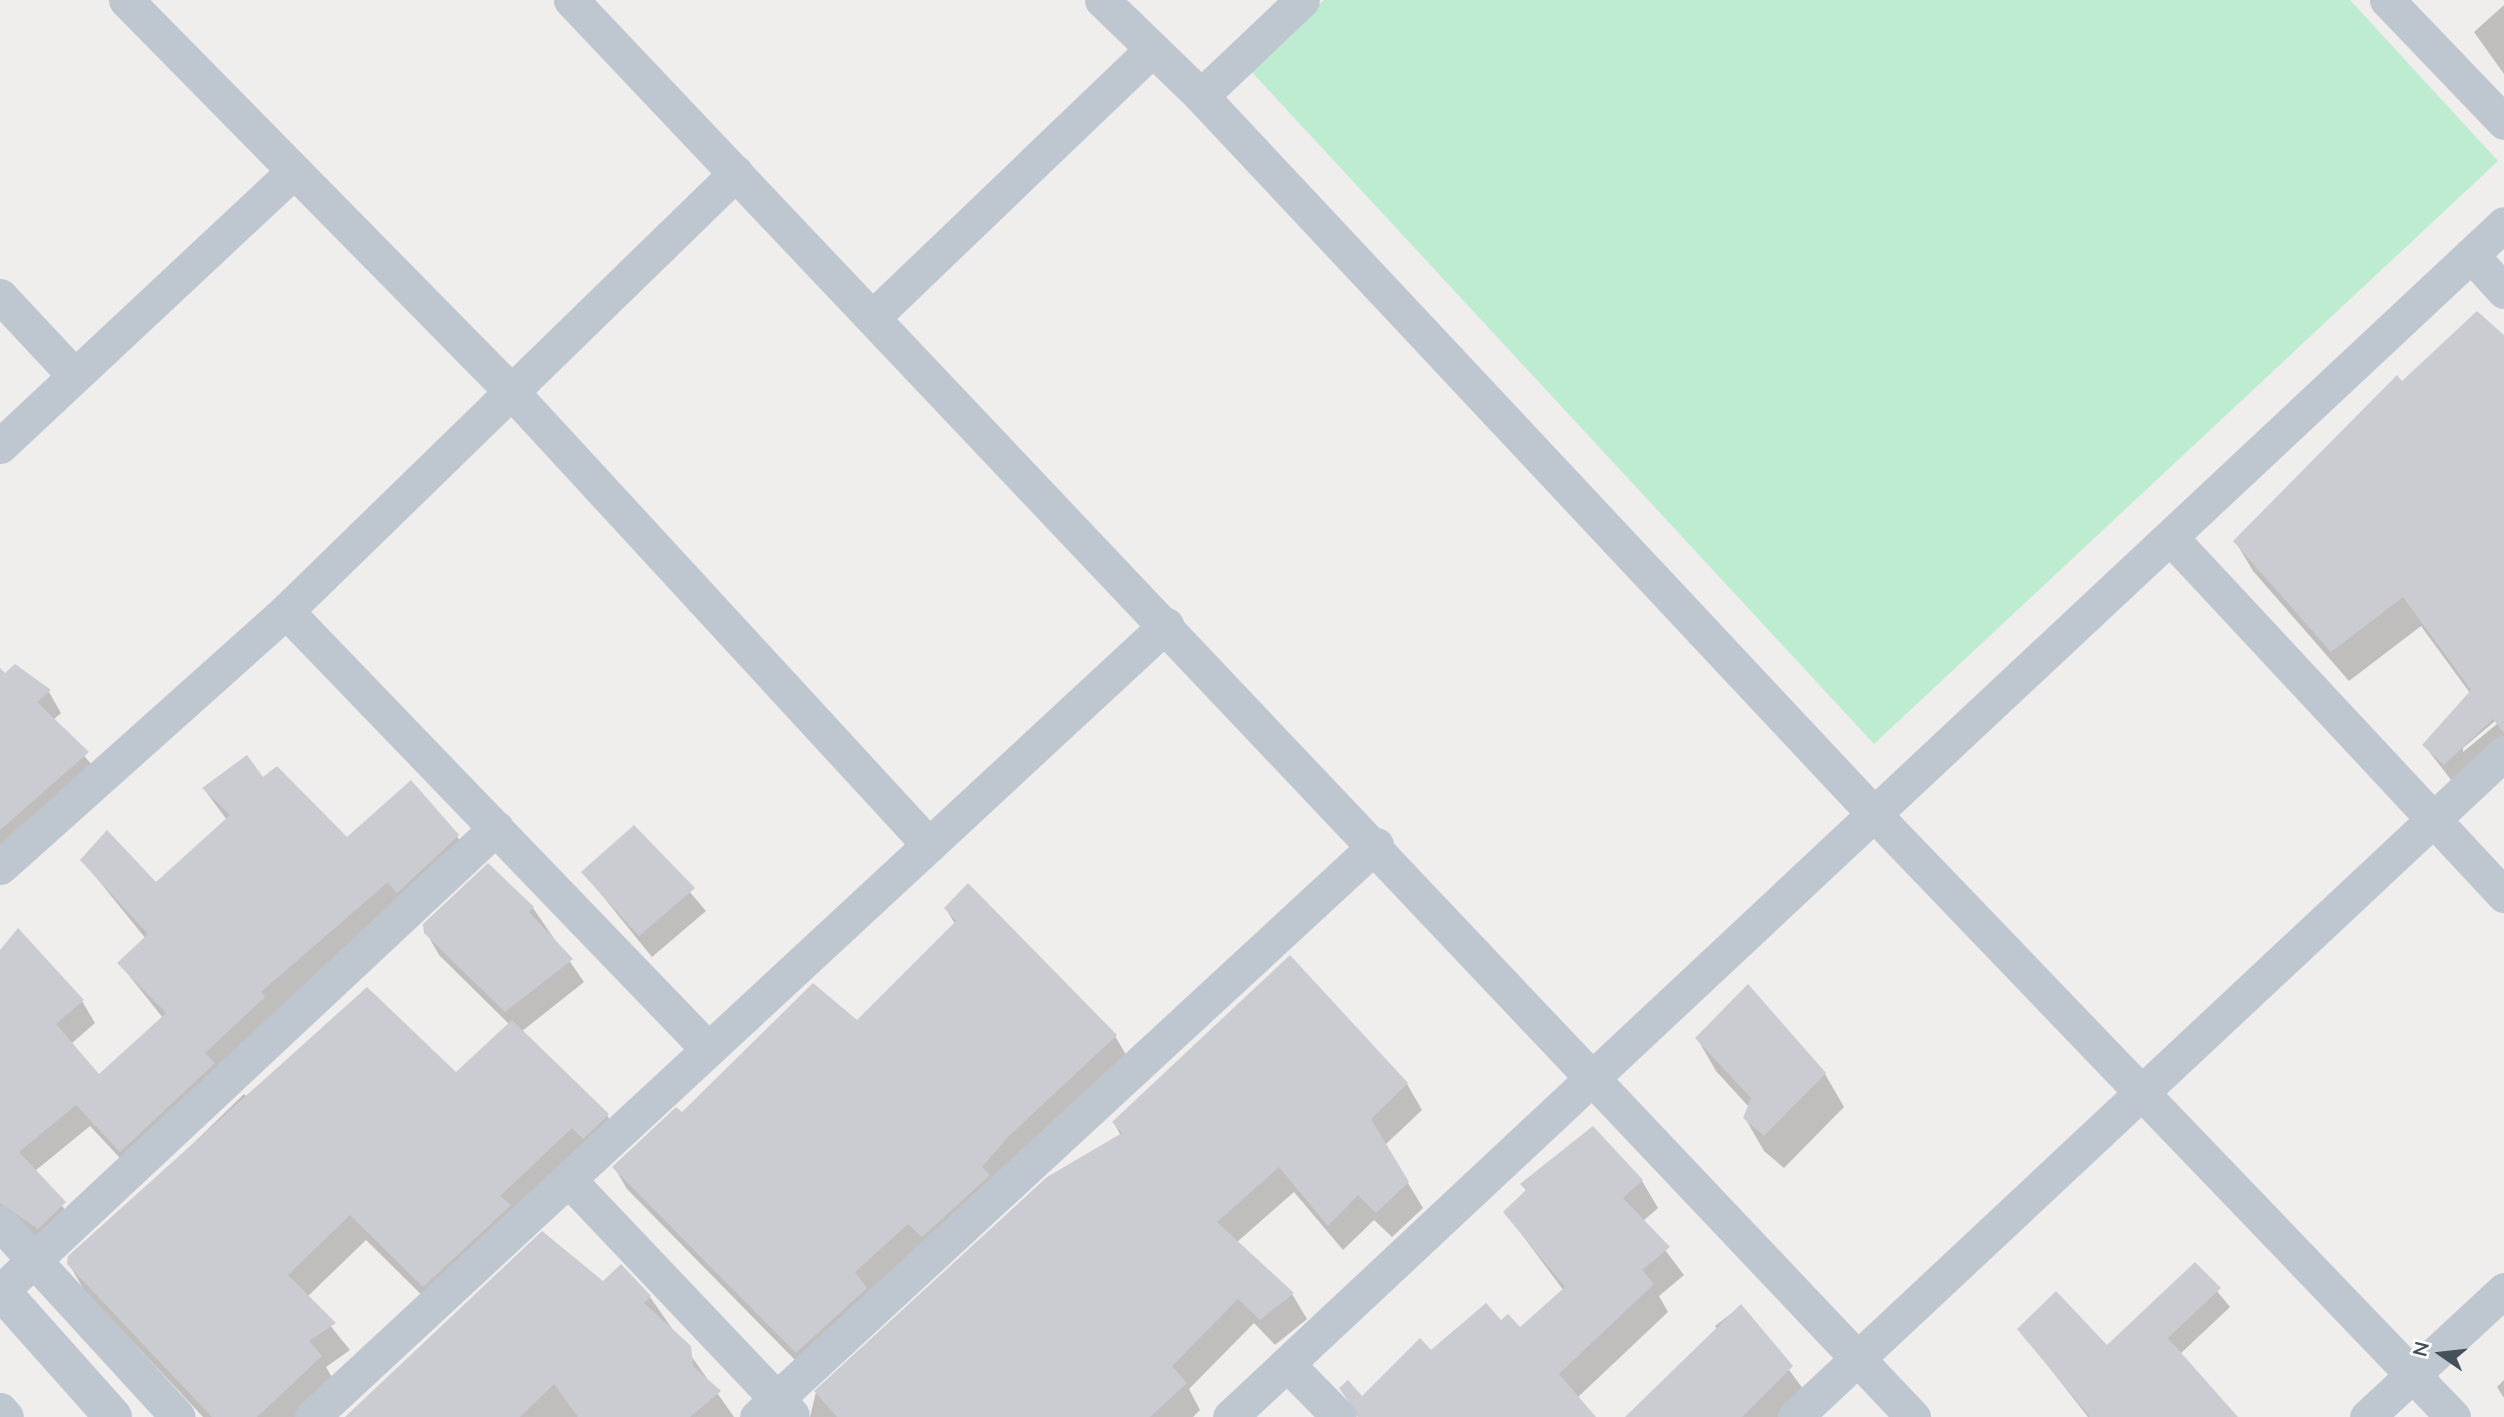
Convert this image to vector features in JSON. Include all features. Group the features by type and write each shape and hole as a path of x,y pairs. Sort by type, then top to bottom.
{"street":[{"path":"126,0 292,173 509,389 929,845"},
{"path":"570,0 1595,1076 1913,1417"},
{"path":"1102,0 1201,96 1874,814 2453,1417"},
{"path":"1201,96 1302,0"},
{"path":"2388,0 2504,122"},
{"path":"873,317 1152,50"},
{"path":"0,446 292,173"},
{"path":"0,867 286,611 509,389 736,173"},
{"path":"1230,1417 2504,224"},
{"path":"2471,255 2504,290"},
{"path":"0,296 74,375"},
{"path":"2170,537 2504,895"},
{"path":"286,611 708,1049"},
{"path":"312,1417 1166,625"},
{"path":"1795,1417 2504,753"},
{"path":"113,1417 0,1290 496,828"},
{"path":"568,1179 776,1411 1376,845"},
{"path":"0,1223 178,1417"},
{"path":"2367,1417 2504,1290"},
{"path":"1287,1364 1339,1417"},
{"path":"0,1410 6,1417"}],"green space":[{"path":"1324,0 2350,0 2498,161 1874,744 1249,69"}],"building":[{"path":"2477,311 2504,335 2504,733 2493,719 2444,765 2422,745 2471,690 2403,597 2331,652 2233,541 2397,375 2402,381"},
{"path":"15,664 51,690 37,702 89,752 0,830 0,668 5,673"},
{"path":"247,755 263,777 277,766 347,837 411,780 459,835 397,893 388,882 261,992 265,997 205,1053 215,1063 120,1152 76,1105 19,1152 66,1202 38,1229 0,1203 0,950 18,928 84,1000 56,1024 99,1074 166,1013 117,963 148,934 80,860 107,830 156,882 230,815 202,788"},
{"path":"634,825 695,888 639,936 581,872"},
{"path":"488,863 534,907 529,912 573,959 505,1012 424,933 423,924"},
{"path":"968,883 1117,1035 1008,1137 982,1167 990,1175 922,1237 908,1224 855,1272 867,1288 796,1353 612,1167 676,1107 682,1112 813,983 857,1020 956,921 944,908"},
{"path":"1290,955 1408,1083 1371,1119 1409,1182 1376,1213 1358,1195 1328,1226 1279,1167 1217,1222 1294,1293 1260,1320 1238,1299 1172,1366 1187,1383 1150,1417 837,1417 814,1391 1047,1177 1122,1133 1112,1122"},
{"path":"1748,984 1826,1073 1764,1136 1743,1118 1751,1098 1695,1038"},
{"path":"367,987 456,1072 512,1020 609,1114 583,1139 572,1128 500,1196 511,1205 423,1287 350,1215 288,1275 336,1323 309,1341 322,1356 257,1417 212,1417 67,1264 68,1256"},
{"path":"1593,1126 1643,1180 1623,1198 1670,1247 1642,1270 1654,1284 1559,1374 1596,1417 1359,1417 1339,1388 1348,1380 1362,1396 1420,1338 1431,1350 1486,1303 1501,1320 1508,1314 1520,1327 1565,1287 1503,1212 1526,1190 1520,1184"},
{"path":"542,1231 603,1281 621,1264 651,1296 644,1303 691,1346 693,1366 721,1391 690,1417 578,1417 554,1384 520,1417 345,1417"},
{"path":"2195,1262 2221,1288 2168,1338 2238,1417 2090,1417 2017,1329 2056,1291 2107,1345"},
{"path":"1741,1304 1793,1366 1742,1417 1625,1417"}]}
